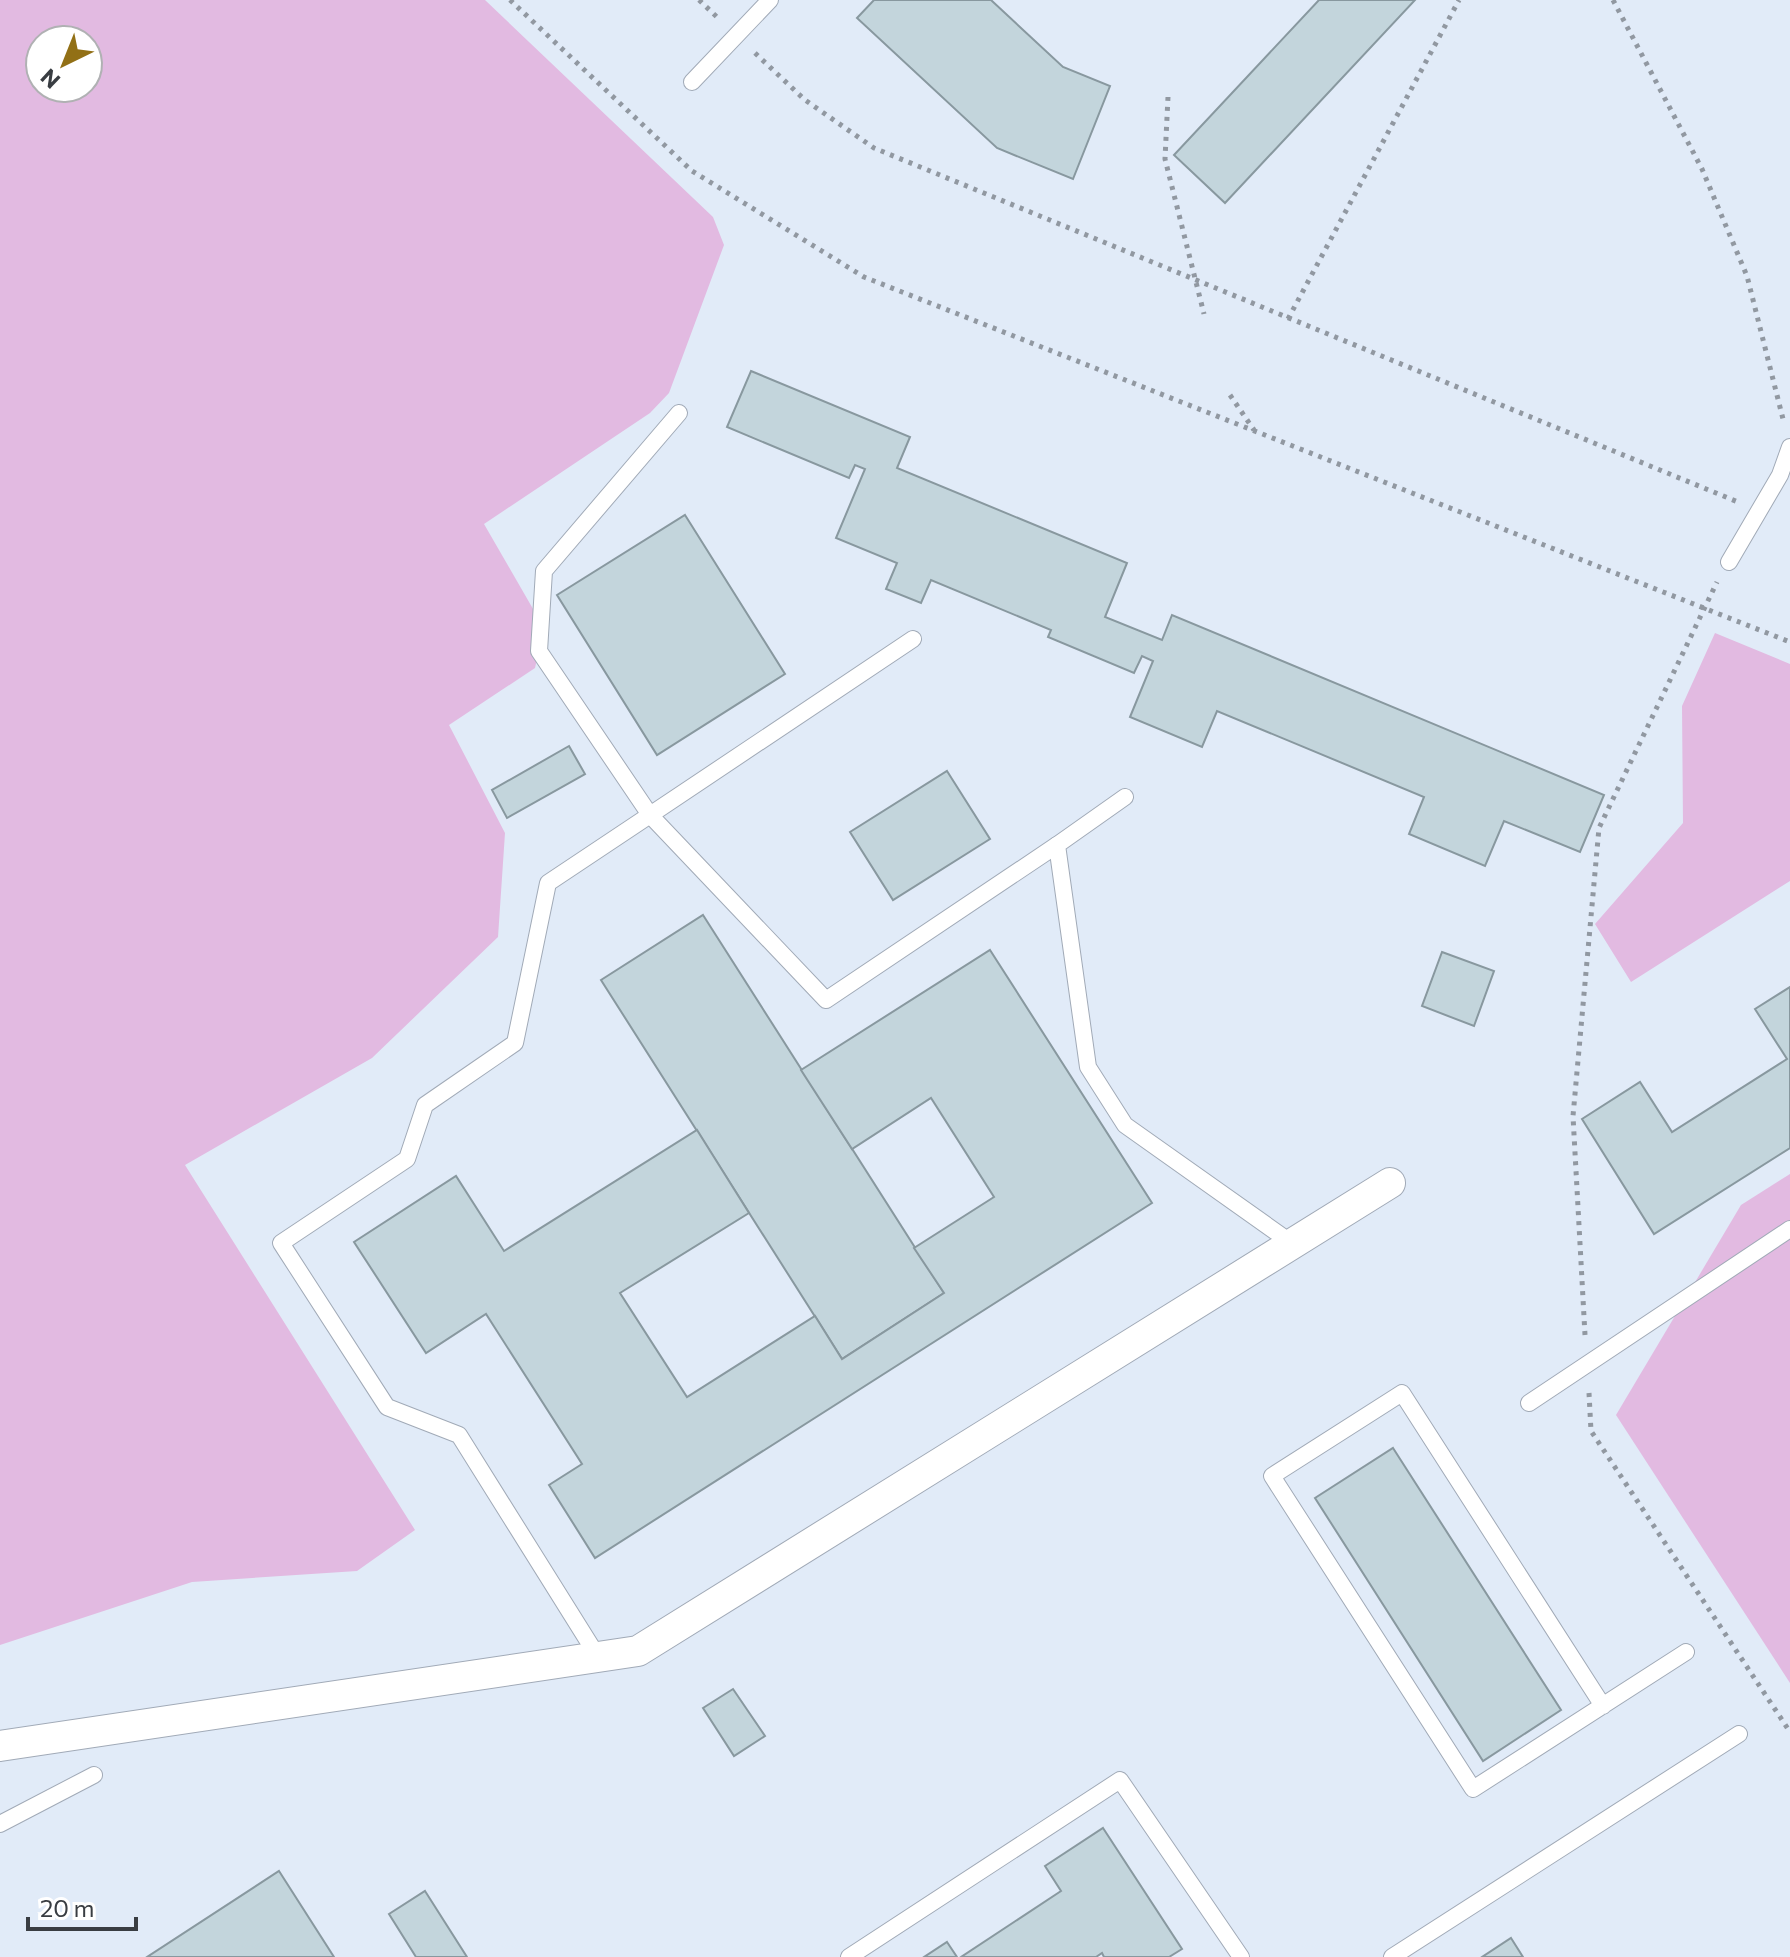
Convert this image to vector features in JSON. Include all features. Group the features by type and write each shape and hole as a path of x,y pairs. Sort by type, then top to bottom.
{"street":[{"path":"0,1746 638,1651 1390,1183"}],"lane":[{"path":"692,82 770,0"},
{"path":"679,413 544,571 539,651 650,815 826,1000 1125,797"},
{"path":"1729,562 1761,511 1790,447"},
{"path":"598,1657 459,1435 387,1407 281,1243 407,1159 425,1105 515,1043 548,883 913,639"},
{"path":"1057,845 1088,1067 1125,1125 1293,1244"},
{"path":"1529,1403 1790,1229"},
{"path":"1603,1706 1402,1393 1272,1476 1473,1789 1603,1706 1686,1652"},
{"path":"1392,1957 1739,1734"},
{"path":"0,1824 94,1775"},
{"path":"849,1957 1120,1780 1239,1956"}],"path":[{"path":"510,0 692,171 864,277 1790,642"},
{"path":"699,0 805,100 874,148 1761,511"},
{"path":"1288,319 1459,0"},
{"path":"1613,0 1702,169 1747,276 1790,447"},
{"path":"1168,97 1165,159 1204,314"},
{"path":"1230,395 1254,430"},
{"path":"1729,562 1702,607 1599,828 1573,1116 1591,1431 1790,1732"}],"shaded area":[{"path":"0,0 485,0 713,217 724,245 669,393 650,413 484,524 544,628 535,668 449,725 505,833 498,937 372,1058 185,1165 415,1530 357,1571 192,1582 0,1645"},
{"path":"1715,633 1790,664 1790,881 1631,982 1595,924 1683,823 1682,706"},
{"path":"1790,1174 1790,1683 1616,1415 1741,1205"}],"building":[{"path":"874,0 991,0 1063,67 1110,86 1073,179 997,148 857,18"},
{"path":"1319,0 1415,0 1225,203 1174,155"},
{"path":"751,371 910,437 897,468 1127,563 1105,617 1162,640 1172,615 1604,795 1580,852 1504,821 1485,866 1409,834 1424,797 1217,711 1202,747 1130,717 1153,661 1142,656 1134,673 1048,637 1051,630 931,580 921,603 886,589 897,563 836,538 865,469 855,465 849,478 727,427"},
{"path":"685,515 785,674 657,755 557,595"},
{"path":"569,746 585,774 507,818 492,790"},
{"path":"947,771 990,839 893,900 850,832"},
{"path":"703,915 944,1293 842,1359 601,980"},
{"path":"990,950 1152,1203 595,1558 549,1485 582,1464 486,1314 426,1353 354,1242 456,1176 504,1251 697,1130 749,1213 620,1293 687,1397 815,1316 842,1359 944,1293 914,1248 994,1197 931,1098 852,1149 801,1070"},
{"path":"1442,952 1494,971 1474,1026 1422,1006"},
{"path":"1790,987 1790,1148 1654,1234 1582,1119 1640,1082 1672,1132 1787,1059 1755,1009"},
{"path":"1393,1448 1561,1710 1483,1761 1315,1498"},
{"path":"733,1689 765,1736 734,1756 703,1708"},
{"path":"1103,1828 1182,1949 1169,1957 1104,1957 1102,1953 1096,1957 961,1957 1061,1891 1045,1866"},
{"path":"279,1871 334,1957 147,1957"},
{"path":"425,1891 467,1957 416,1957 389,1914"},
{"path":"1511,1938 1523,1957 1482,1957"},
{"path":"947,1942 957,1957 924,1957"}]}
